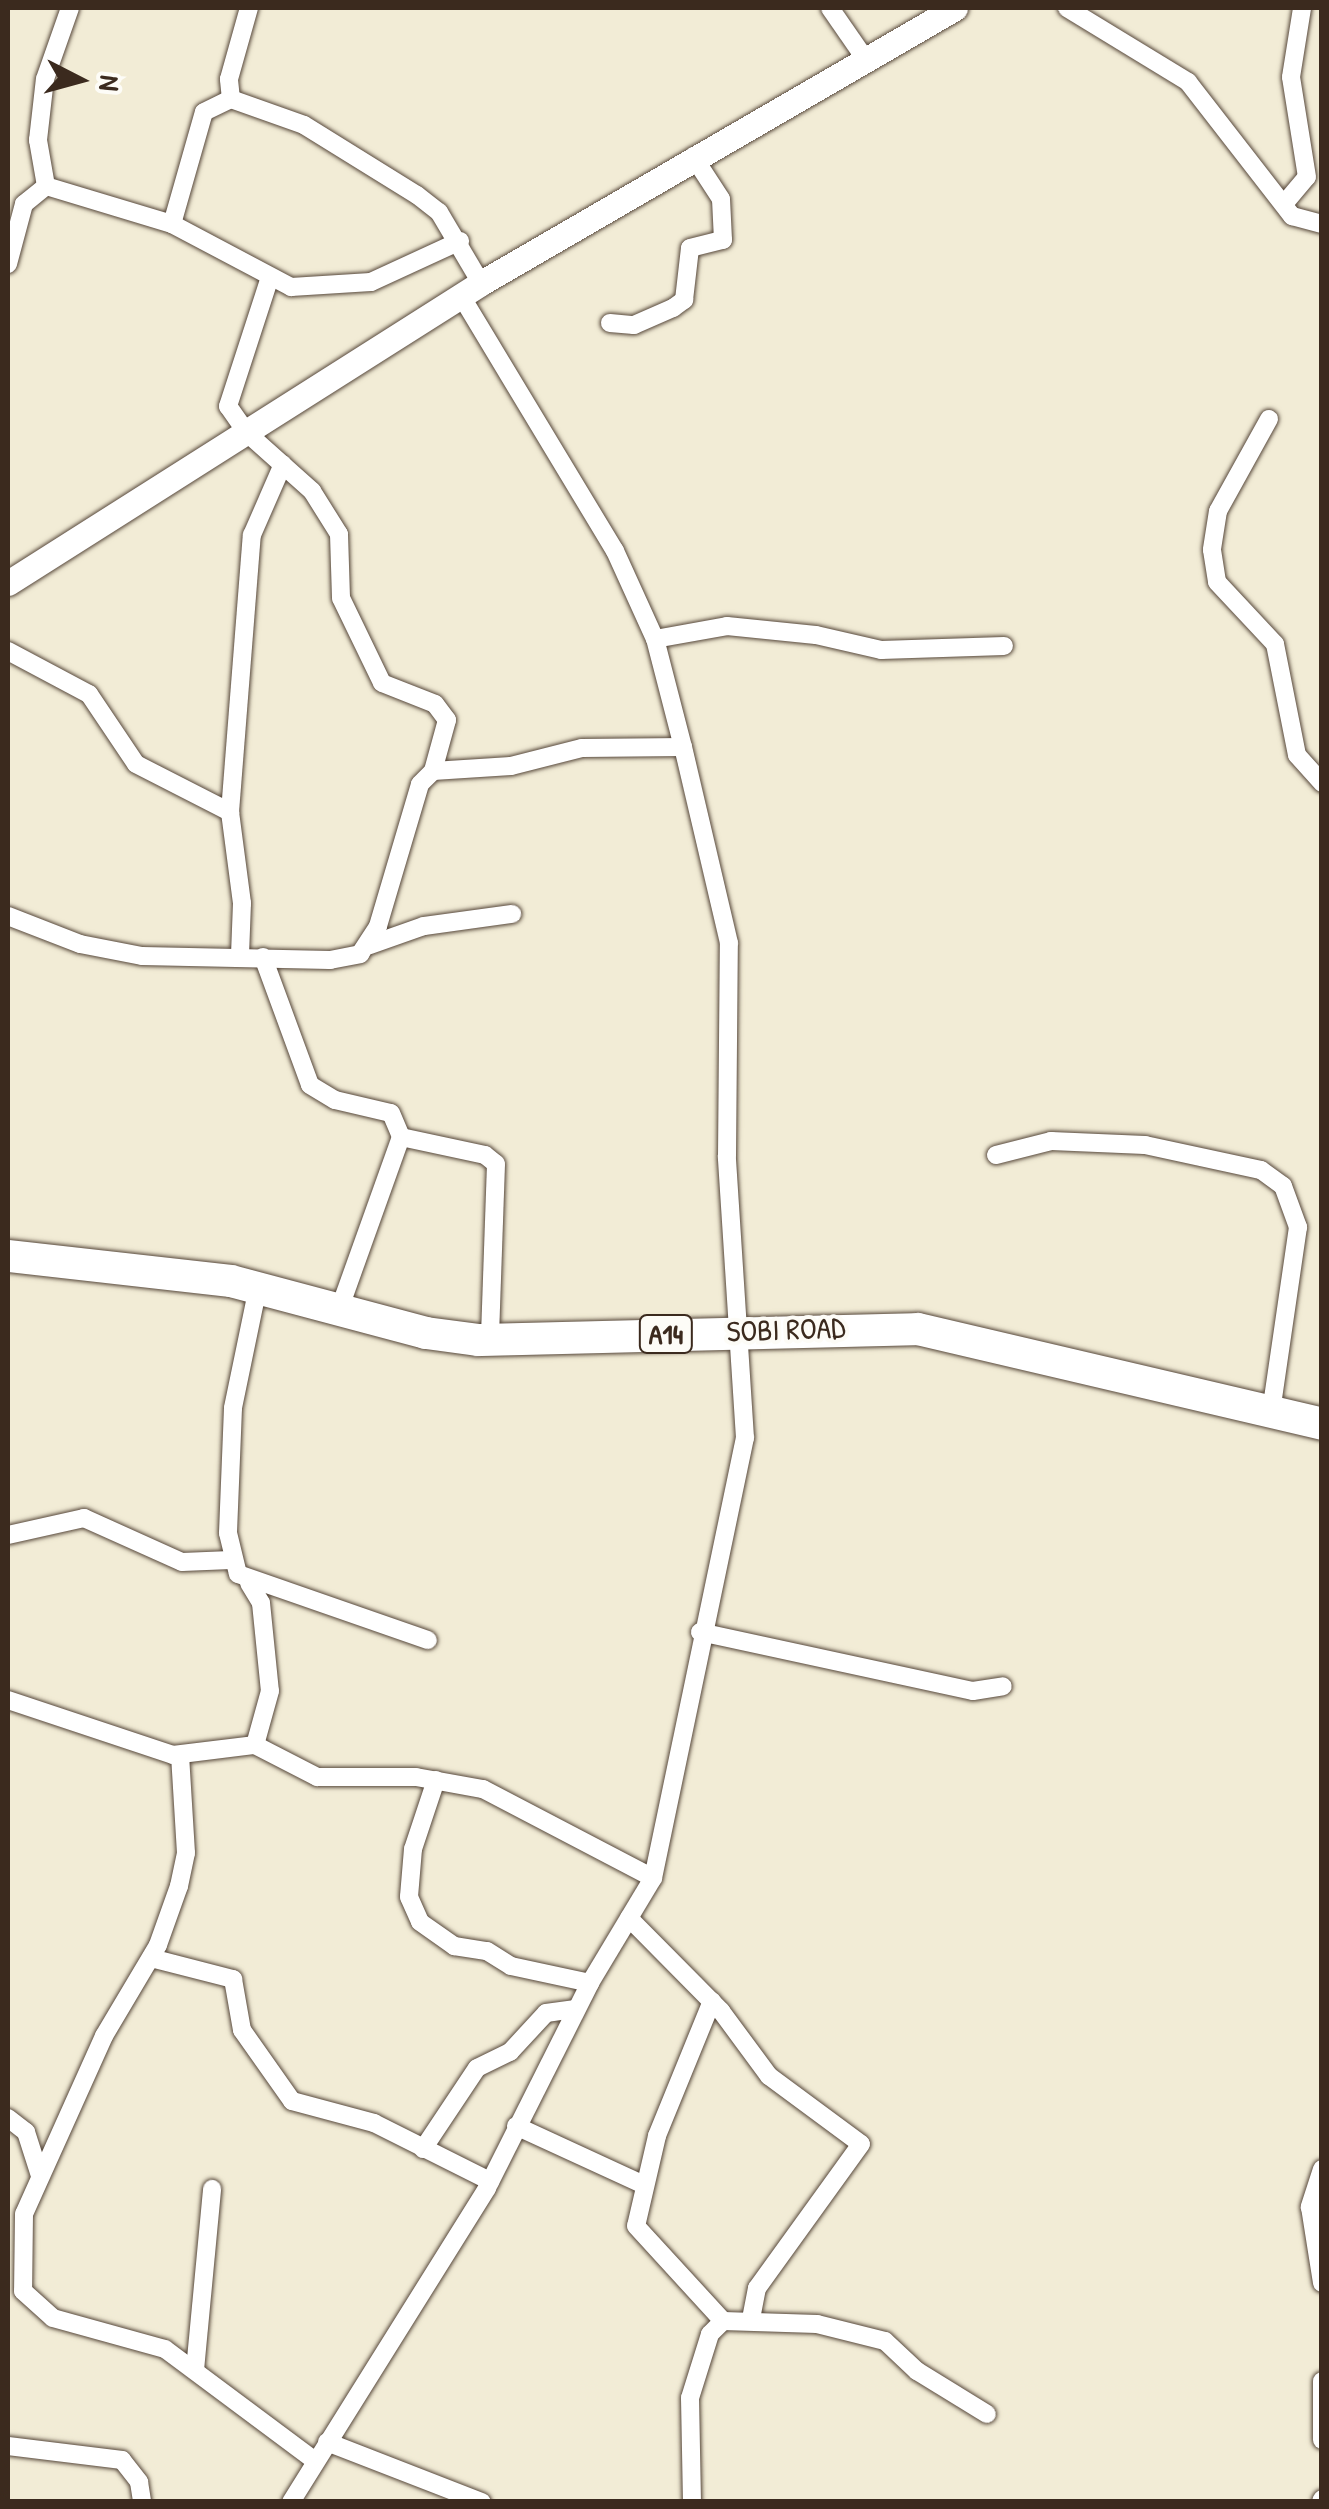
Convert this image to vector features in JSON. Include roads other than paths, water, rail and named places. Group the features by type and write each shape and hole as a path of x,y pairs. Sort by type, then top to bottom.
{"highway":[{"name":"SOBI ROAD","path":"8,1256 258,1287 426,1333 490,1340 742,1330 918,1329 1322,1424"}],"street":[{"path":"46,186 38,140 45,79 70,8"},
{"path":"231,99 229,78 248,8"},
{"path":"830,8 866,60"},
{"path":"8,583 472,290 693,156 955,8"},
{"path":"1066,8 1188,82 1284,204 1301,222 1322,224"},
{"path":"1284,204 1307,177 1291,77 1302,8"},
{"path":"172,224 204,112 231,99 304,125 370,161 439,212 460,241 472,290 614,551 655,639 729,943 727,1156 746,1382 740,1475 700,1632 667,1834 653,1878 590,1982 490,2182 290,2502"},
{"path":"610,324 634,326 684,300 690,248 723,240 721,199 693,156"},
{"path":"46,186 172,224 291,287 371,282 460,241"},
{"path":"8,264 24,204 46,186"},
{"path":"270,277 229,402 246,432 312,492 340,534 341,598 380,678 434,704 447,720 433,771 420,784 370,945"},
{"path":"1268,419 1218,511 1212,550 1217,582 1275,644 1297,755 1322,783"},
{"path":"240,956 242,903 230,812 252,535 283,464"},
{"path":"655,639 727,626 899,651 1004,646"},
{"path":"8,652 89,694 136,764 230,812"},
{"path":"433,771 511,766 582,748 682,747"},
{"path":"8,916 111,951 330,960 360,954 370,945 424,926 512,914"},
{"path":"263,957 310,1085 335,1100 391,1113 402,1137 340,1310"},
{"path":"402,1137 485,1155 496,1164 490,1340"},
{"path":"996,1155 1051,1140 1129,1143 1261,1170 1282,1186 1298,1227 1271,1412"},
{"path":"255,1745 270,1691 261,1603 231,1560 233,1408 258,1287"},
{"path":"8,1535 84,1518 182,1562 231,1560"},
{"path":"250,1583 428,1640"},
{"path":"700,1632 974,1690 1003,1686"},
{"path":"8,1700 180,1755 255,1745 316,1778 436,1780 483,1789 653,1878"},
{"path":"180,1755 186,1853 152,1958 104,2036 81,2100 40,2176 14,2238 23,2291 39,2310 165,2349 316,2461"},
{"path":"436,1780 413,1849 408,1897 420,1922 454,1946 487,1951 511,1966 590,1982"},
{"path":"629,1918 712,2001 770,2076 861,2144 757,2288 750,2320"},
{"path":"152,1958 233,1979 242,2030 292,2101 374,2123 490,2182"},
{"path":"712,2001 642,2184 636,2226 722,2321"},
{"path":"423,2148 477,2068 510,2052 546,2012 576,2009"},
{"path":"8,2118 26,2132 40,2176"},
{"path":"516,2126 642,2184"},
{"path":"1322,2168 1316,2207 1322,2283"},
{"path":"195,2370 212,2189"},
{"path":"692,2502 690,2398 710,2334 722,2321 816,2324 885,2341 917,2371 987,2414"},
{"path":"1322,2380 1322,2440"},
{"path":"327,2442 482,2502"},
{"path":"8,2446 122,2460 139,2482 142,2502"}]}
